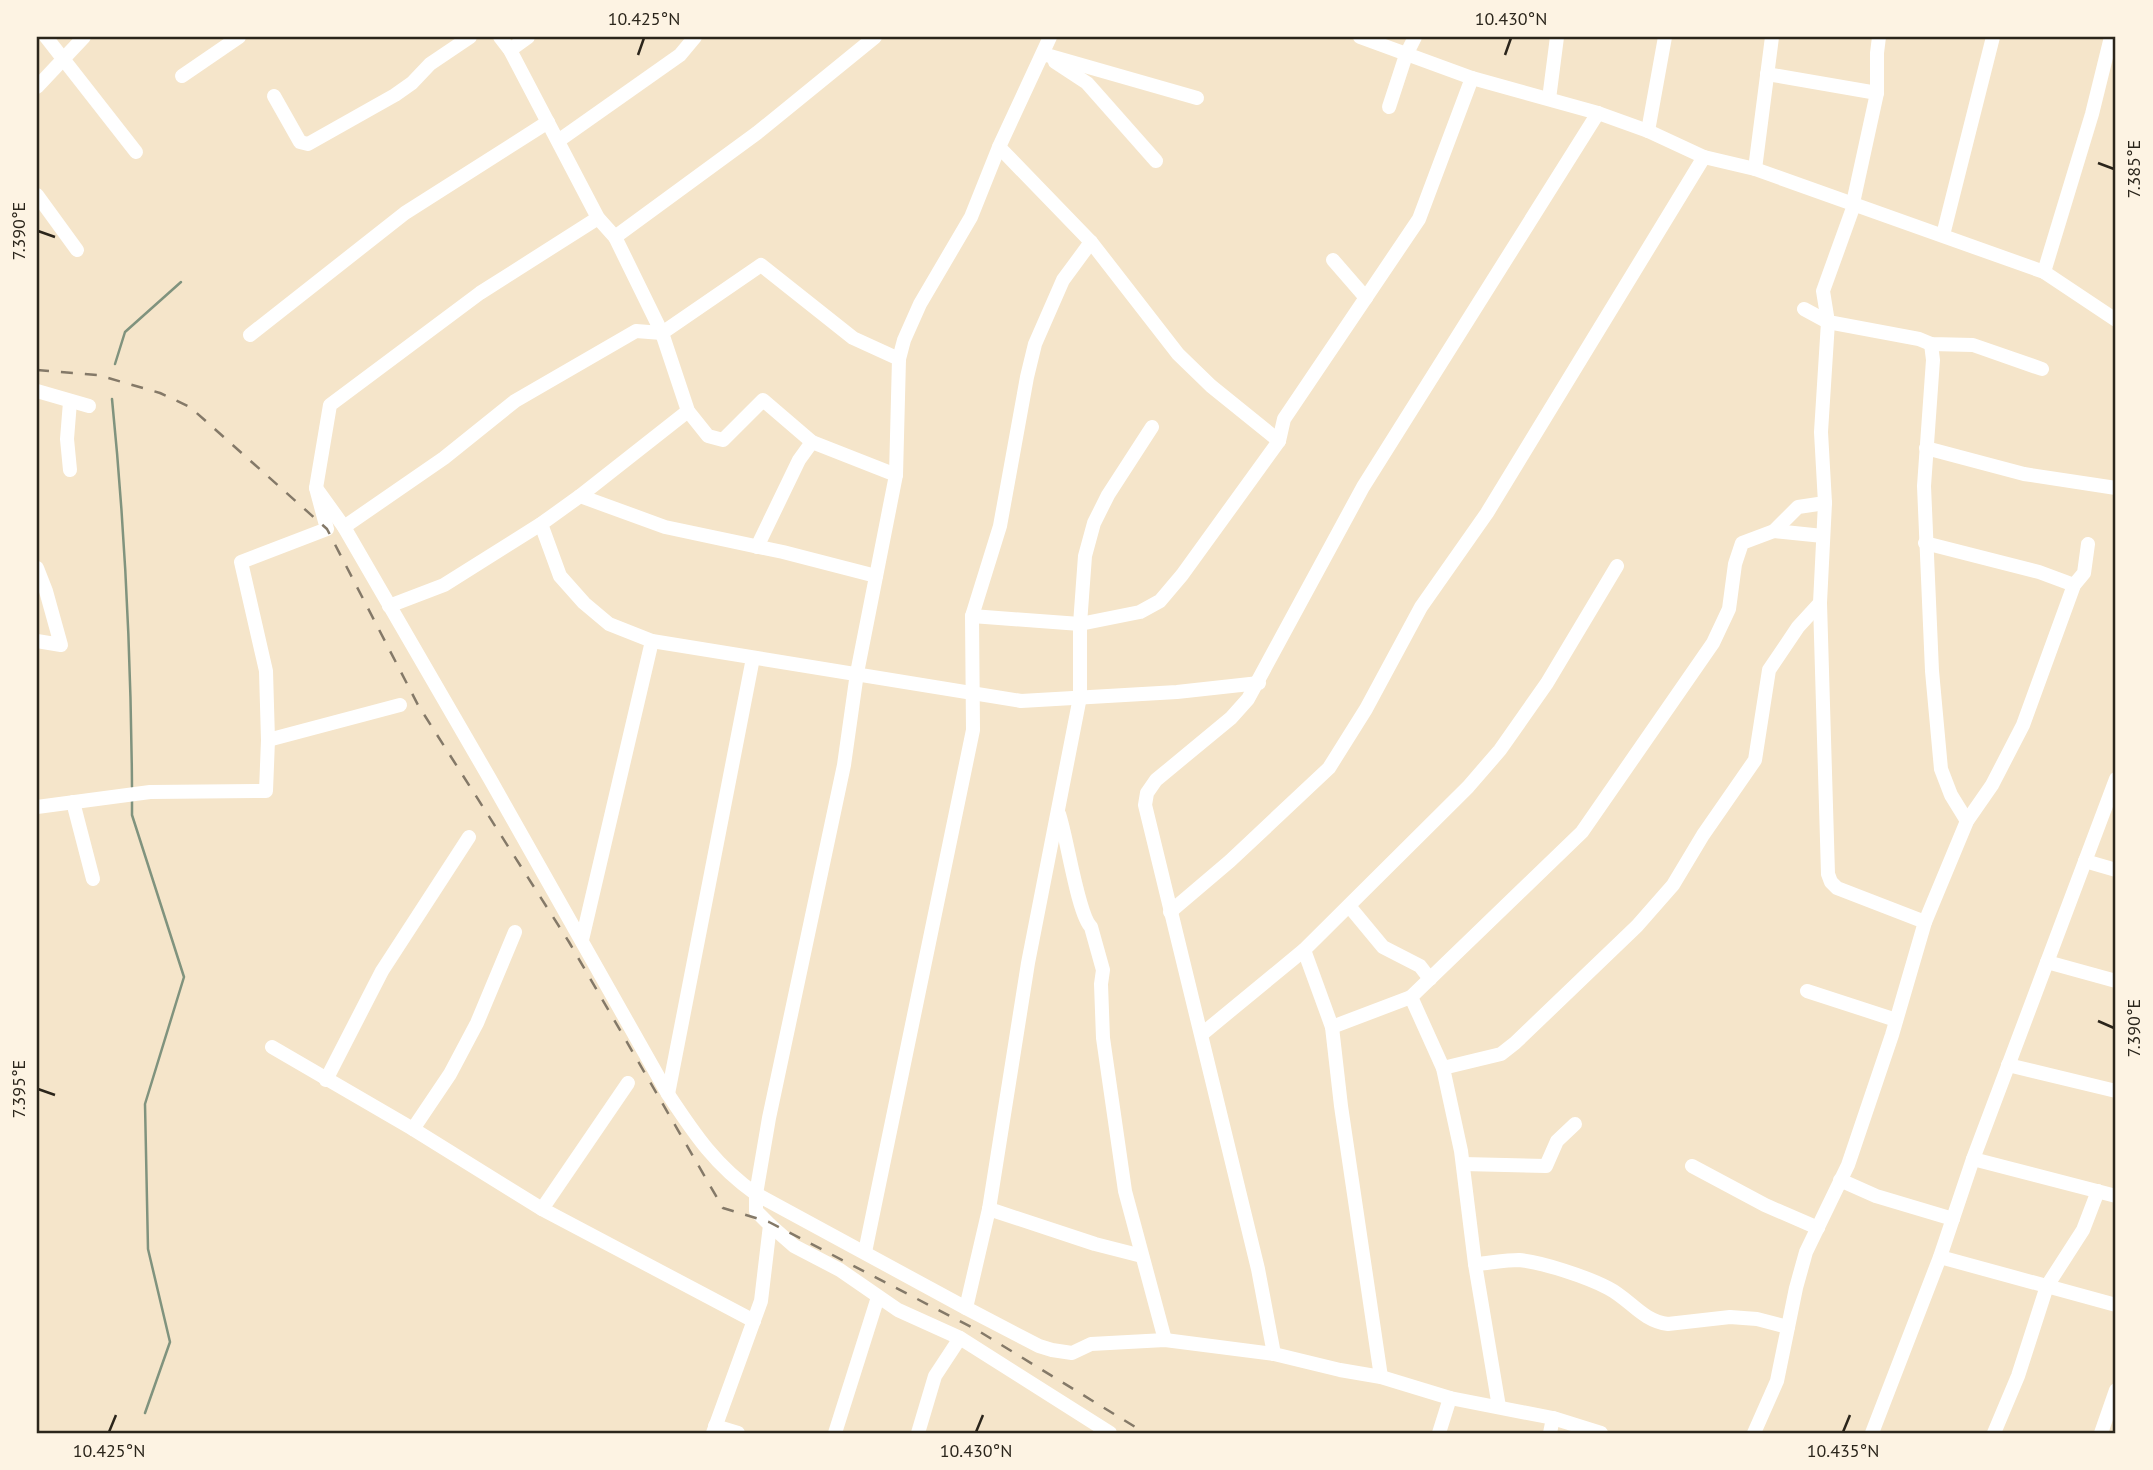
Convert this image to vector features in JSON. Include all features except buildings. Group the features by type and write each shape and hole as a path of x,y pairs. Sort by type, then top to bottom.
{"street":[{"path":"46,37 136,152"},
{"path":"37,87 84,37"},
{"path":"182,76 239,37"},
{"path":"274,96 300,142 308,144 395,95 412,83 430,64 470,37"},
{"path":"500,37 510,50 598,218 615,237 662,333 688,411 708,436 723,440 763,400 812,442 896,475"},
{"path":"510,50 528,37"},
{"path":"558,141 680,55 695,37"},
{"path":"615,237 757,133 875,37"},
{"path":"1051,37 999,147 971,217 920,304 904,340 899,359 896,475 857,673 844,765 769,1118 756,1211 794,1246 840,1270 898,1310 960,1338 1110,1433"},
{"path":"1360,37 1472,78 1598,113 1648,131 1704,157 1755,169 2044,272 2116,320"},
{"path":"1389,107 1406,55 1415,37"},
{"path":"1549,99 1557,37"},
{"path":"1648,131 1665,37"},
{"path":"1755,169 1772,37"},
{"path":"1880,37 1877,53 1877,93 1854,204 1823,291 1828,322 1821,432 1825,503 1820,603 1828,874 1837,888 1925,922"},
{"path":"1943,235 1993,37"},
{"path":"2044,272 2092,114 2110,37"},
{"path":"1043,54 1197,98"},
{"path":"1043,54 1087,83 1156,161"},
{"path":"1767,74 1877,93"},
{"path":"972,616 1080,624 1140,612 1160,601 1182,575 1279,441 1284,419 1419,219 1472,78"},
{"path":"1274,1354 1258,1269 1144,806 1147,793 1156,780 1231,718 1248,699 1363,487 1598,113"},
{"path":"250,335 405,213 548,122"},
{"path":"999,147 1091,242 1178,354 1211,386 1279,441"},
{"path":"1170,912 1230,861 1329,768 1366,709 1421,607 1487,513 1704,157"},
{"path":"37,195 76,250"},
{"path":"37,807 150,792 266,791 267,671 241,562 327,529 316,488 330,405 480,293 598,218"},
{"path":"865,1252 973,730 972,616 1000,526 1035,344 1063,280 1091,242"},
{"path":"1333,260 1366,298"},
{"path":"344,527 444,458 516,401 636,331 662,333 761,265 853,338 899,359"},
{"path":"1804,309 1828,322 1919,339 1931,344 1973,345 2042,369"},
{"path":"1931,344 1933,360 1926,448 1925,544 1932,671 1941,769 1951,795 1967,821"},
{"path":"37,391 89,406"},
{"path":"70,402 67,439 70,470"},
{"path":"389,606 444,585 541,524 688,411"},
{"path":"966,1308 989,1209 1028,963 1080,697 1080,624 1085,556 1094,523 1108,495 1152,427"},
{"path":"757,547 799,460 812,442"},
{"path":"1926,448 2024,474 2116,488"},
{"path":"316,488 344,527 668,1094 700,1143 732,1177 757,1194 966,1308 1052,1350 1072,1353 1091,1344 1165,1340 1274,1354 1381,1377 1450,1398 1499,1407 1551,1426 1601,1433"},
{"path":"580,496 665,527 876,576"},
{"path":"1332,1027 1411,997 1582,832 1713,643 1729,609 1735,564 1742,543 1774,531 1798,508 1825,503"},
{"path":"541,524 560,576 584,603 608,624 652,641 1021,701 1177,692 1259,682"},
{"path":"1774,531 1823,536"},
{"path":"1925,544 2039,572 2074,585"},
{"path":"1754,1433 1777,1381 1806,1252 1853,1152 1925,922 1967,821 1993,785 2022,724 2074,585 2084,573 2088,544"},
{"path":"1202,1034 1304,950 1468,787 1500,750 1547,683 1617,566"},
{"path":"37,568 61,645 37,641"},
{"path":"1443,1068 1501,1054 1516,1043 1637,926 1673,885 1703,835 1755,760 1769,670 1798,627 1820,603"},
{"path":"582,940 652,641"},
{"path":"668,1094 753,659"},
{"path":"268,740 400,705"},
{"path":"1872,1433 1940,1257 1973,1159 2116,779"},
{"path":"74,802 93,879"},
{"path":"1058,812 1066,833 1080,902 1086,922 1091,927 1103,970 1103,1038 1125,1191 1165,1340"},
{"path":"326,1080 382,971 469,837"},
{"path":"2085,861 2116,870"},
{"path":"1349,906 1383,947 1420,966 1430,979"},
{"path":"413,1129 450,1074 477,1023 515,932"},
{"path":"1304,950 1332,1027 1381,1377"},
{"path":"2046,962 2116,981"},
{"path":"1807,991 1896,1020"},
{"path":"1411,997 1443,1068 1463,1164 1475,1264 1499,1407"},
{"path":"272,1047 413,1129 542,1209 754,1321"},
{"path":"2008,1065 2116,1091"},
{"path":"542,1209 628,1083"},
{"path":"1463,1164 1546,1166 1557,1141 1575,1124"},
{"path":"1973,1159 2116,1196"},
{"path":"1692,1166 1765,1205 1818,1227"},
{"path":"1840,1180 1876,1196 1953,1219"},
{"path":"1994,1433 2018,1376 2047,1286 2083,1230 2098,1191"},
{"path":"989,1209 1095,1244 1142,1256"},
{"path":"738,1433 714,1430 754,1321 765,1279 769,1225"},
{"path":"1940,1257 2116,1305"},
{"path":"1475,1264 1519,1261 1557,1269 1609,1288 1658,1323 1730,1317 1757,1319 1788,1326"},
{"path":"835,1433 878,1297"},
{"path":"918,1433 935,1376 960,1338"},
{"path":"2101,1433 2116,1390"},
{"path":"1439,1433 1450,1398"}],"waterway":[{"path":"115,364 125,332 181,282"},
{"path":"112,399 127,593 132,787"},
{"path":"132,800 132,815 184,977 145,1104 148,1249 170,1342 145,1413"}],"railway":[{"path":"37,370 98,375 160,393 190,407 327,529 418,705 569,942 723,1208 769,1222 977,1330 1145,1433"}]}
